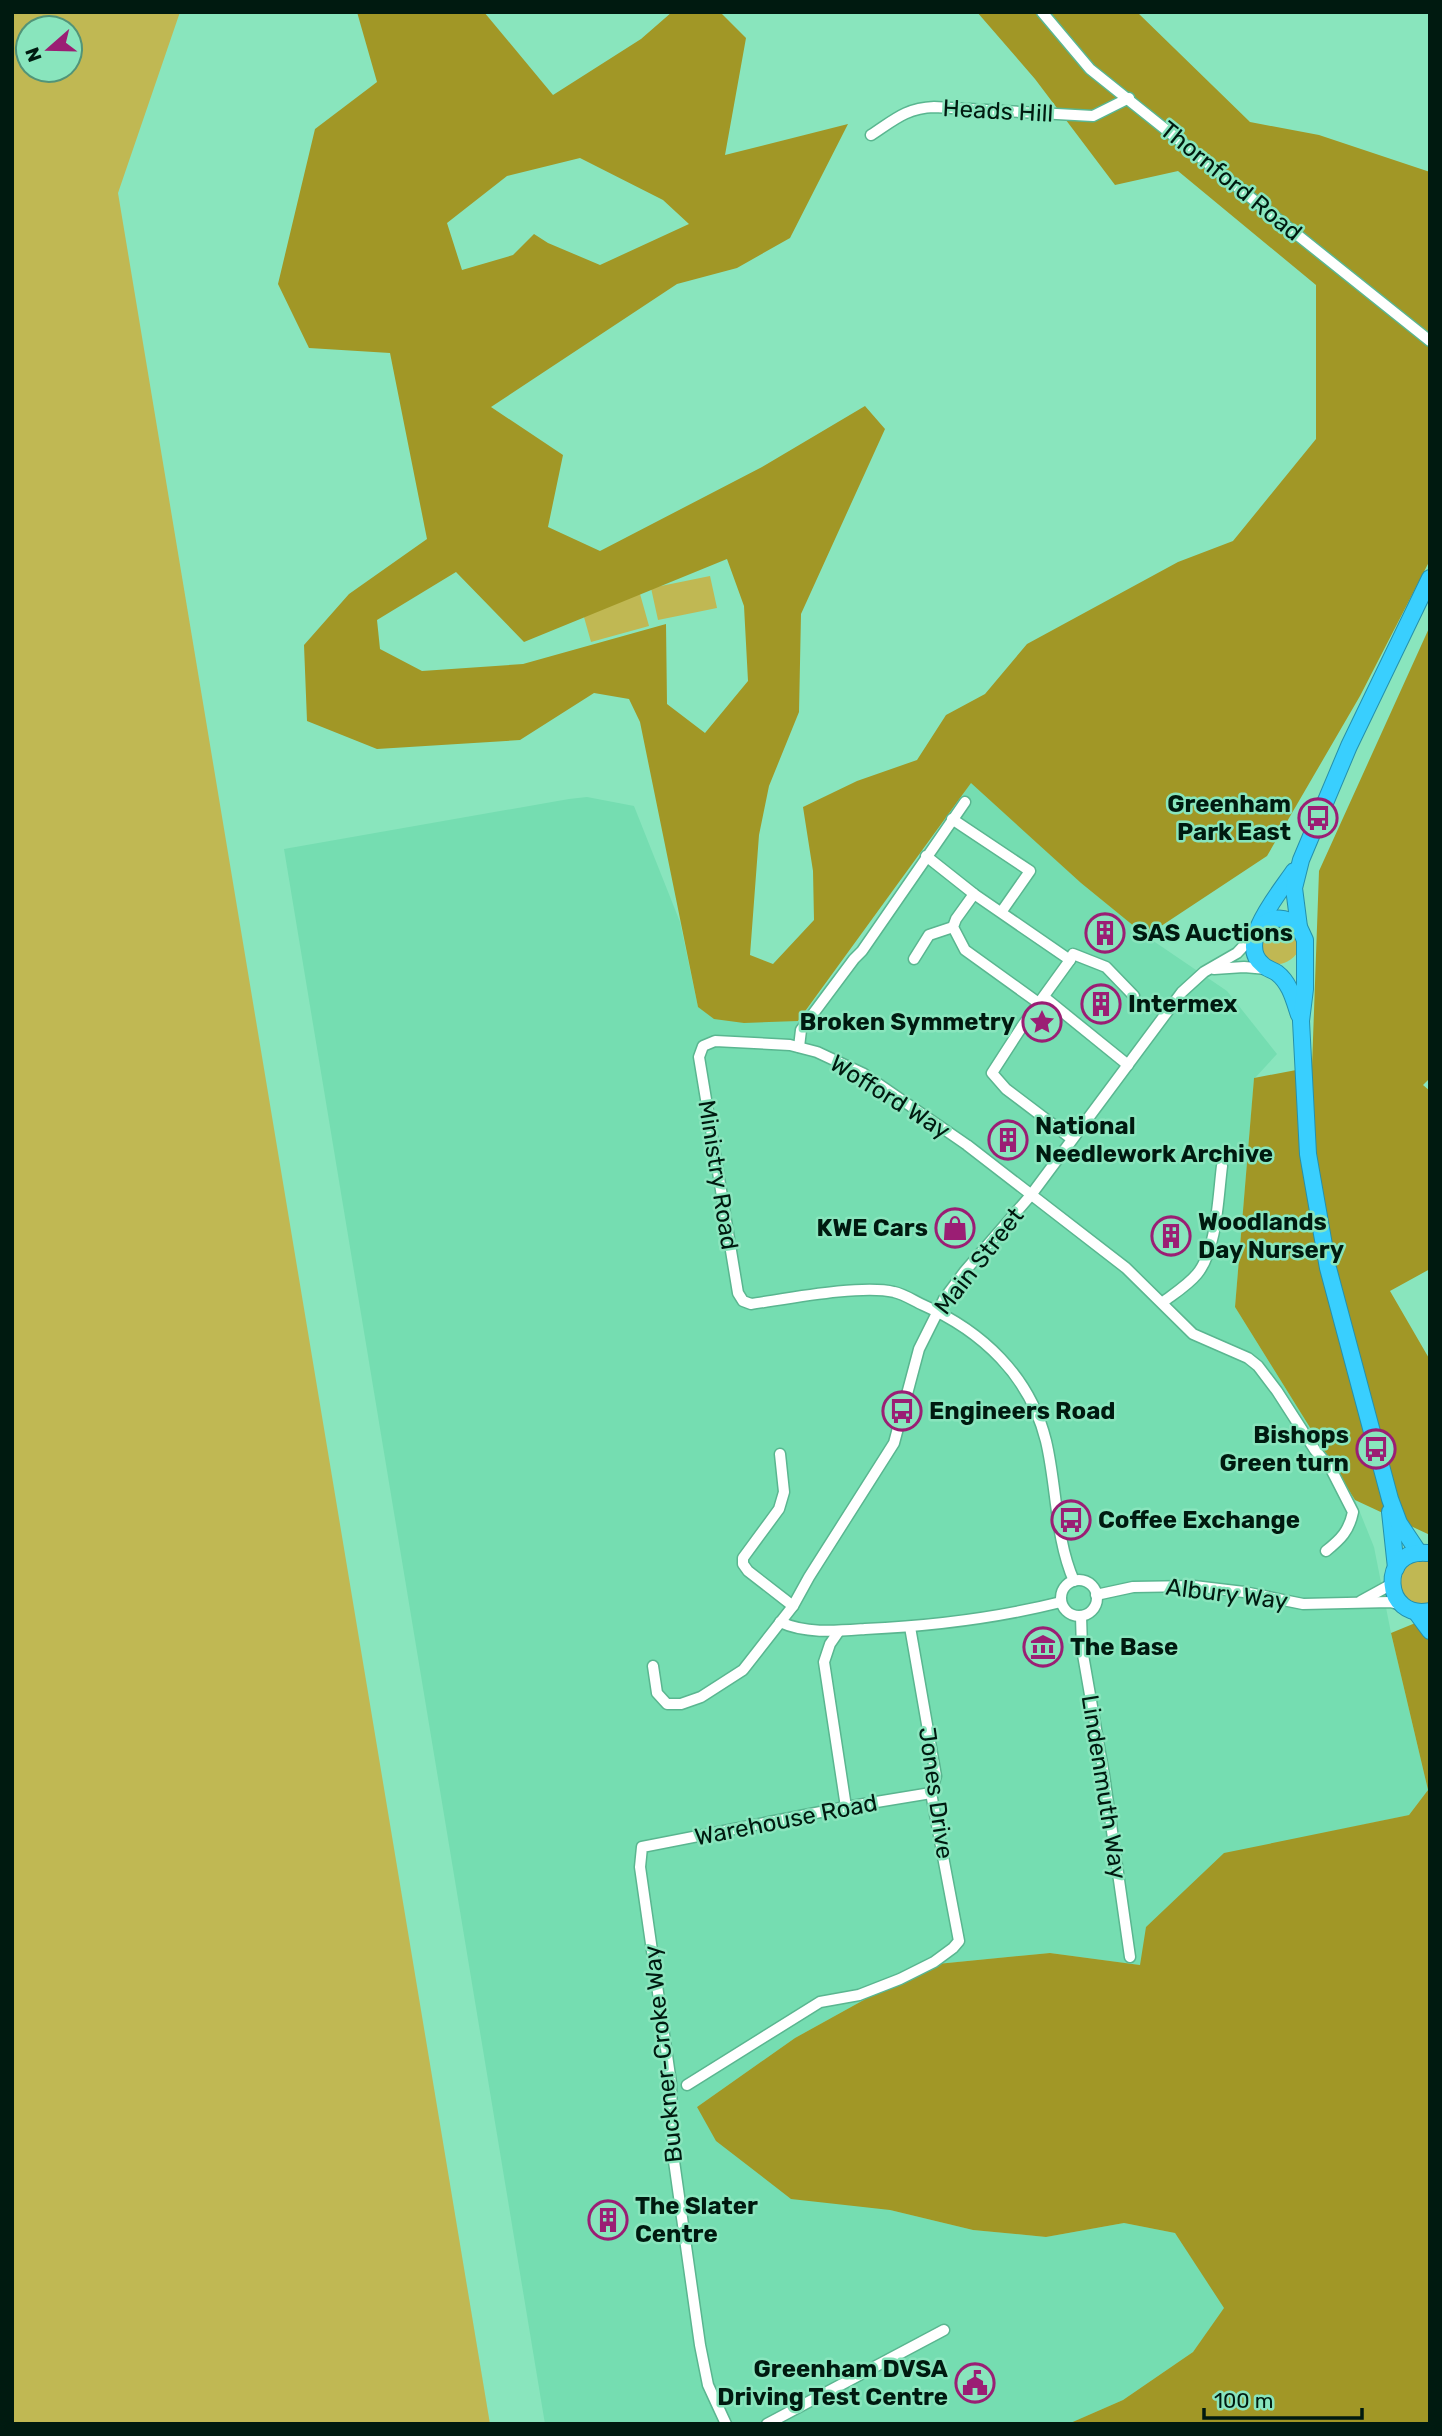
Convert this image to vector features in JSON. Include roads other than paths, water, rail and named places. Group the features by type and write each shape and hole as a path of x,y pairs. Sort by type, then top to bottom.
{"highway":[{"path":"1394,1576 1405,1557 1425,1553 1399,1523 1390,1499 1340,1313 1321,1230 1306,1131 1301,1021 1306,940 1299,927 1294,888 1301,860 1349,746 1430,578"},
{"path":"1301,860 1256,932 1254,952 1257,960 1273,970 1289,988 1301,1021"},
{"path":"1256,932 1264,923 1282,918 1299,927"},
{"path":"1273,970 1291,968 1298,963 1306,948"},
{"path":"1390,1499 1395,1595 1416,1609 1430,1631"}],"street":[{"name":"Thornford Road","path":"1042,12 1090,69 1430,341"},
{"name":"Heads Hill","path":"871,135 906,111 918,108 1093,116 1129,98"},
{"path":"799,1047 801,1030 862,951 965,802"},
{"path":"952,819 1030,872 1002,911"},
{"path":"926,856 974,894 1070,960"},
{"path":"974,894 953,927 965,950 1042,1001 1128,1065"},
{"path":"914,960 929,934 953,927"},
{"name":"Main Street","path":"653,1666 656,1693 667,1704 681,1704 701,1697 743,1670 793,1606 894,1443 919,1349 937,1310 965,1271 1031,1195 1182,992 1204,972 1237,953 1256,932"},
{"path":"1072,1139 1006,1089 992,1073 1073,954 1105,967 1134,996"},
{"path":"1211,969 1258,967 1273,970"},
{"name":"Wofford Way","path":"699,1057 703,1046 715,1041 762,1042 799,1047 836,1060 895,1094 1095,1242 1163,1302 1193,1334 1248,1358 1258,1366 1277,1391 1315,1450 1331,1469 1353,1512 1350,1526 1342,1538 1326,1551"},
{"name":"Ministry Road","path":"699,1057 738,1293 743,1301 751,1304 873,1290 894,1292 937,1310"},
{"path":"1163,1302 1196,1276 1210,1249 1222,1166"},
{"path":"937,1310 963,1325 989,1346 1012,1370 1028,1395 1046,1443 1065,1551 1074,1581"},
{"path":"780,1454 784,1492 779,1509 743,1558 743,1564 748,1571 793,1606"},
{"name":"Albury Way","path":"1359,1602 1394,1576"},
{"path":"1074,1581 1090,1585 1096,1595 1091,1611 1081,1616 1066,1611 1061,1602 1062,1591 1074,1581"},
{"name":"Albury Way","path":"1096,1595 1133,1587 1194,1586 1244,1592 1303,1604 1390,1602 1416,1609"},
{"path":"780,1622 800,1629 910,1627 990,1616 1061,1602"},
{"name":"Lindenmuth Way","path":"1081,1616 1082,1649 1104,1775 1130,1957"},
{"name":"Jones Drive","path":"687,2085 820,2002 872,1991 934,1962 959,1941 931,1793 936,1776 910,1627"},
{"path":"839,1630 830,1644 824,1662 846,1807"},
{"name":"Warehouse Road","path":"642,1847 931,1793"},
{"name":"Buckner-Croke Way","path":"642,1847 640,1867 671,2083 673,2154 700,2345 708,2385 726,2424"},
{"path":"767,2424 944,2330"}],"place":[{"name":"Greenham Park East","path":"1318,818"},
{"name":"SAS Auctions","path":"1105,933"},
{"name":"Intermex","path":"1101,1004"},
{"name":"Broken Symmetry","path":"1042,1022"},
{"name":"National Needlework Archive","path":"1008,1140"},
{"name":"KWE Cars","path":"955,1228"},
{"name":"Woodlands Day Nursery","path":"1171,1236"},
{"name":"Engineers Road","path":"902,1411"},
{"name":"Bishops Green turn","path":"1376,1449"},
{"name":"Coffee Exchange","path":"1071,1520"},
{"name":"The Base","path":"1043,1647"},
{"name":"The Slater Centre","path":"608,2220"},
{"name":"Greenham DVSA Driving Test Centre","path":"975,2383"}]}
